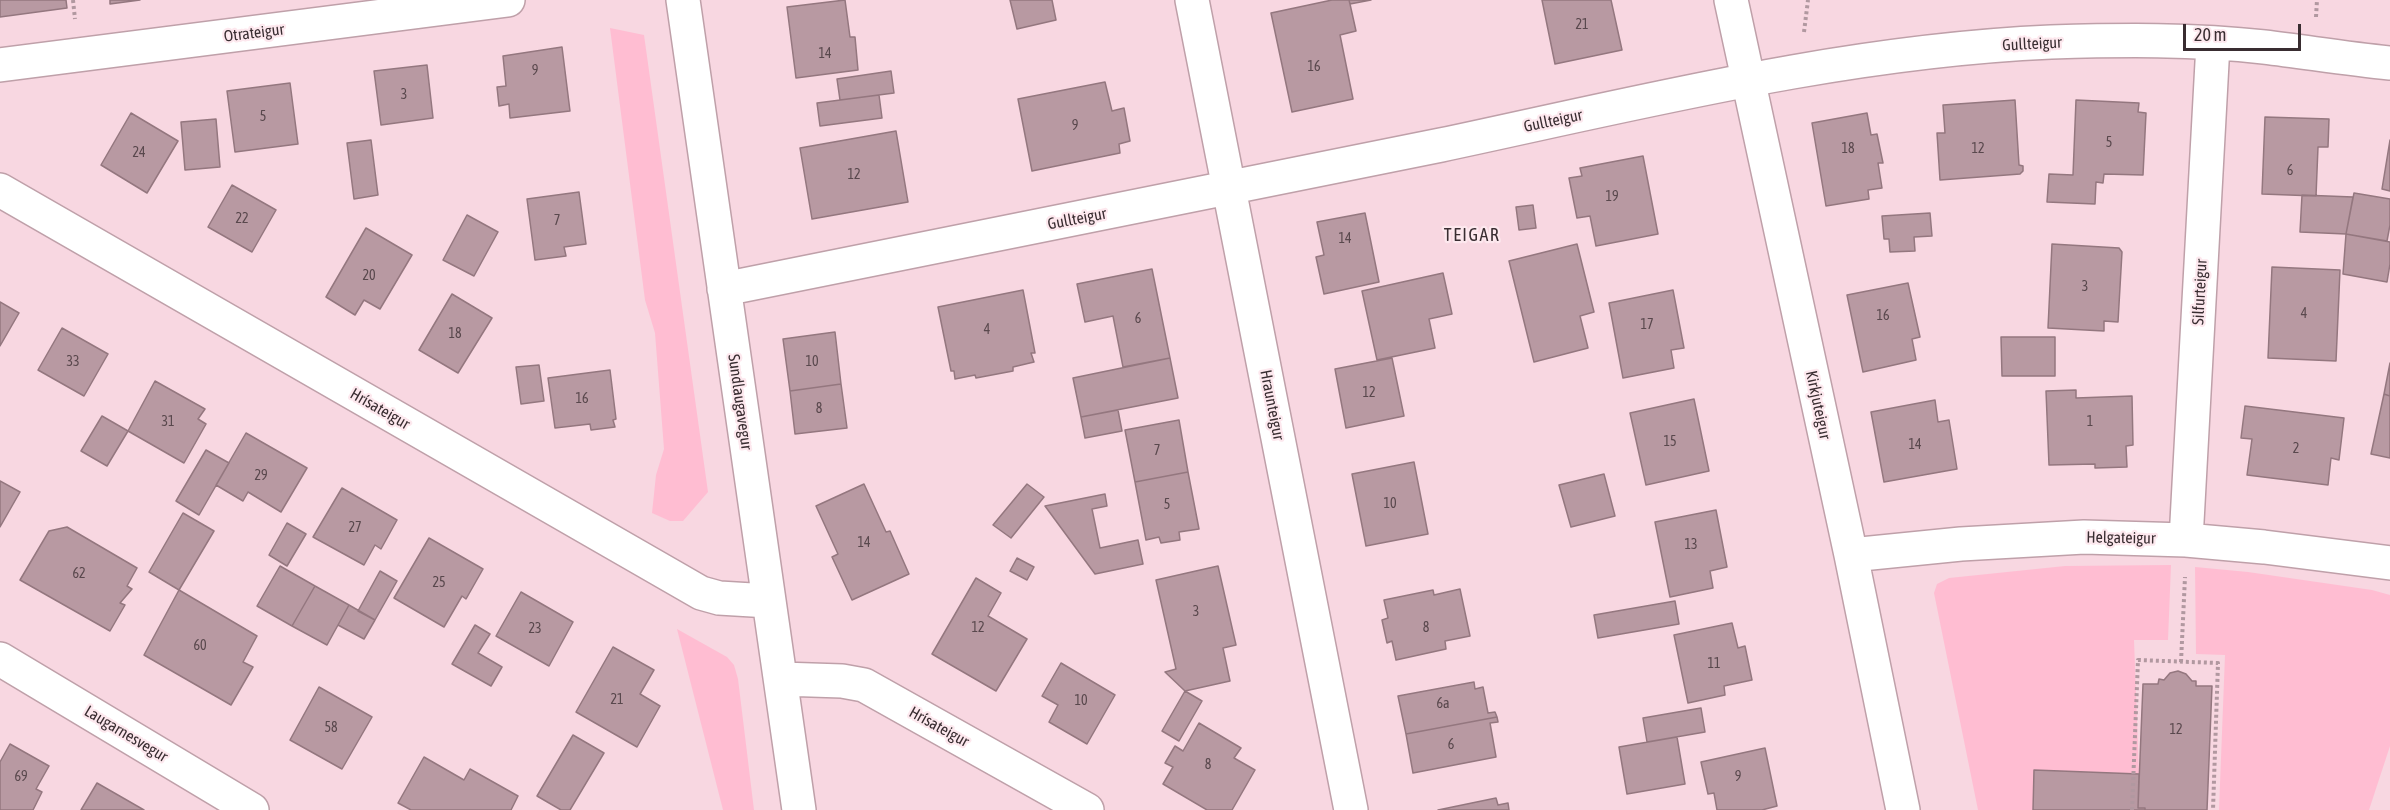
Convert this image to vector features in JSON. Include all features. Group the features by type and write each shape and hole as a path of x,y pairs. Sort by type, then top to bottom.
{"street":[{"name":"Otrateigur","path":"0,65 508,0"},
{"name":"Sundlaugavegur","path":"683,0 800,808"},
{"name":"Hraunteigur","path":"1192,0 1351,810"},
{"name":"Kirkjuteigur","path":"1731,0 1851,555 1903,810"},
{"name":"Gullteigur","path":"724,289 1230,189 1748,80 1883,57 1968,47 2054,42 2140,41 2262,47 2390,63"},
{"name":"Silfurteigur","path":"2186,540 2213,44"},
{"name":"Hrísateigur","path":"0,190 701,593 719,598 769,601"},
{"name":"Helgateigur","path":"1851,555 1961,544 2084,537 2186,540 2390,563"},
{"name":"Laugarnesvegur","path":"0,659 252,810"},
{"name":"Hrísateigur","path":"781,679 842,681 864,685 1087,810"}],"path":[{"path":"2181,662 2186,540"},
{"path":"2132,810 2138,660 2218,663 2213,810"}],"shaded area":[{"path":"610,28 644,35 708,492 683,521 670,521 652,513 656,475 664,449 655,333 645,300"},
{"path":"2171,565 2168,640 2134,640 2139,774 2035,770 2033,810 1978,810 1934,593 1937,584 1949,578 2065,566"},
{"path":"2195,567 2248,572 2372,590 2390,595 2390,746 2369,810 2219,810 2225,655 2196,654"},
{"path":"677,629 727,657 734,665 738,679 754,810 723,810"}],"building":[{"path":"0,0 66,0 67,8 0,17"},
{"path":"110,0 140,0 110,4"},
{"path":"845,0 850,37 855,37 858,70 796,78 787,7"},
{"path":"1010,0 1052,0 1056,20 1017,29"},
{"path":"1332,0 1349,0 1356,31 1340,35 1353,99 1292,112 1271,13"},
{"path":"1349,0 1371,0 1350,4"},
{"path":"1542,0 1611,0 1622,50 1555,64"},
{"path":"562,47 570,111 510,118 509,104 499,106 497,87 506,86 503,56"},
{"path":"427,65 433,118 381,125 374,71"},
{"path":"891,71 894,93 840,100 837,79"},
{"path":"1105,82 1112,111 1124,108 1130,141 1119,144 1120,153 1032,171 1018,99"},
{"path":"290,83 298,144 235,152 227,91"},
{"path":"879,95 882,118 820,126 817,103"},
{"path":"2015,100 2019,165 2023,166 2023,171 2020,174 1940,180 1937,133 1945,133 1943,105"},
{"path":"2076,100 2139,103 2138,112 2146,113 2143,175 2104,174 2103,183 2096,182 2095,204 2047,202 2049,174 2073,175"},
{"path":"131,113 178,141 147,193 101,165"},
{"path":"1867,113 1871,135 1877,134 1883,163 1878,163 1882,188 1868,190 1869,199 1826,206 1812,123"},
{"path":"2265,117 2329,119 2328,147 2318,147 2316,196 2262,194"},
{"path":"216,119 220,167 185,170 181,122"},
{"path":"896,131 908,202 812,219 800,148"},
{"path":"371,140 378,195 354,199 347,143"},
{"path":"2390,140 2390,191 2382,189"},
{"path":"1643,156 1658,234 1596,246 1590,216 1577,218 1569,178 1582,176 1580,168"},
{"path":"232,185 276,210 252,252 208,227"},
{"path":"579,192 586,244 564,247 566,256 535,260 527,199"},
{"path":"2354,193 2390,199 2390,225 2387,241 2346,234"},
{"path":"2302,195 2353,197 2346,234 2300,232"},
{"path":"1533,205 1536,228 1519,230 1516,207"},
{"path":"1365,213 1379,282 1324,294 1316,257 1324,255 1317,222"},
{"path":"1930,213 1932,236 1914,237 1915,251 1890,252 1889,239 1884,239 1882,216"},
{"path":"467,215 498,232 474,276 443,260"},
{"path":"366,228 412,255 380,309 364,300 355,315 326,297"},
{"path":"2346,234 2390,242 2387,282 2343,274"},
{"path":"1577,244 1594,312 1580,316 1588,348 1534,362 1509,261"},
{"path":"2052,244 2119,248 2122,252 2118,322 2104,321 2104,331 2048,328"},
{"path":"2272,267 2340,270 2336,361 2268,358"},
{"path":"1152,269 1170,358 1123,367 1113,316 1085,322 1077,284"},
{"path":"1443,273 1452,314 1429,319 1435,348 1377,360 1362,291"},
{"path":"1908,283 1920,337 1912,339 1916,360 1863,372 1847,295"},
{"path":"1023,290 1035,353 1031,353 1034,362 1013,367 1013,371 976,378 975,375 955,379 954,371 951,371 938,307"},
{"path":"1673,290 1684,348 1671,350 1674,368 1623,378 1609,303"},
{"path":"452,294 492,318 458,373 419,350"},
{"path":"0,302 19,313 0,346"},
{"path":"62,328 108,354 84,396 38,370"},
{"path":"835,332 841,384 790,391 783,339"},
{"path":"2001,337 2055,337 2055,376 2002,376"},
{"path":"1170,358 1178,398 1081,417 1073,378"},
{"path":"1392,358 1404,416 1346,428 1335,369"},
{"path":"2390,363 2390,396 2384,394"},
{"path":"539,365 544,401 521,404 516,367"},
{"path":"610,370 615,427 591,430 590,424 555,428 548,378"},
{"path":"155,381 205,409 198,419 206,424 184,463 128,431"},
{"path":"841,384 847,428 795,434 790,391"},
{"path":"2076,390 2076,398 2132,396 2133,445 2126,446 2127,467 2095,468 2095,464 2049,465 2046,391"},
{"path":"2384,394 2390,396 2390,458 2371,454"},
{"path":"1694,399 1709,471 1646,485 1630,413"},
{"path":"1935,400 1938,422 1949,420 1957,469 1884,482 1871,412"},
{"path":"2245,406 2344,418 2339,460 2331,458 2328,485 2247,475 2252,439 2241,438"},
{"path":"1118,410 1122,431 1085,438 1081,417"},
{"path":"102,416 128,431 107,466 81,451"},
{"path":"1179,420 1188,472 1135,482 1125,430"},
{"path":"246,433 307,468 281,512 248,492 243,501 216,485"},
{"path":"206,450 229,463 199,515 176,501"},
{"path":"1414,462 1428,534 1366,546 1352,474"},
{"path":"1188,472 1199,529 1179,532 1180,540 1161,543 1159,537 1146,540 1135,482"},
{"path":"1604,474 1615,516 1571,527 1559,485"},
{"path":"0,481 20,492 0,527"},
{"path":"864,484 886,532 890,531 909,574 852,600 832,557 838,554 816,506"},
{"path":"1027,484 1044,497 1011,538 993,525"},
{"path":"342,488 397,520 381,549 375,545 364,565 313,537"},
{"path":"1105,494 1107,506 1092,509 1100,548 1138,540 1143,564 1095,574 1045,506"},
{"path":"1716,510 1727,567 1710,571 1713,588 1670,597 1655,522"},
{"path":"183,513 214,531 179,590 149,572"},
{"path":"287,523 306,534 287,566 269,555"},
{"path":"67,527 137,568 127,586 132,589 120,603 125,605 110,631 20,580 49,531"},
{"path":"429,538 483,569 466,599 462,596 444,627 394,598"},
{"path":"1017,558 1034,567 1027,580 1010,571"},
{"path":"280,566 315,586 292,626 257,606"},
{"path":"1218,566 1236,645 1223,648 1230,681 1185,691 1165,672 1176,669 1156,580"},
{"path":"380,571 397,581 375,620 358,611"},
{"path":"976,578 1001,593 988,616 1027,639 996,691 932,654"},
{"path":"315,586 349,605 327,645 292,626"},
{"path":"1460,589 1470,636 1445,641 1446,649 1396,660 1392,641 1387,643 1382,620 1388,618 1384,600 1433,590 1434,595"},
{"path":"179,590 257,636 243,662 253,667 231,705 144,655"},
{"path":"521,592 573,622 549,666 496,636"},
{"path":"1675,601 1679,624 1598,638 1594,615"},
{"path":"349,605 375,620 364,639 338,625"},
{"path":"1732,623 1738,648 1745,646 1752,680 1724,686 1725,695 1688,703 1674,635"},
{"path":"475,625 490,634 478,653 502,667 491,686 452,664"},
{"path":"613,647 654,670 640,694 660,706 637,747 576,712"},
{"path":"1061,663 1115,695 1087,744 1049,722 1058,705 1042,696"},
{"path":"2178,671 2186,674 2192,681 2196,681 2196,686 2212,686 2207,810 2145,810 2145,808 2138,808 2143,684 2158,684 2159,679 2164,680 2170,673"},
{"path":"1474,682 1475,689 1483,687 1488,713 1495,712 1497,717 1406,734 1398,696"},
{"path":"319,687 372,717 342,769 290,740"},
{"path":"1185,691 1202,701 1179,741 1162,731"},
{"path":"1701,708 1705,732 1647,742 1643,718"},
{"path":"1497,717 1498,722 1490,723 1496,757 1413,773 1406,734"},
{"path":"1199,723 1241,748 1234,758 1255,770 1232,810 1207,810 1163,784 1173,767 1165,763 1175,746 1183,751"},
{"path":"573,735 604,753 570,810 561,810 537,796"},
{"path":"1677,737 1685,784 1627,794 1619,747"},
{"path":"10,744 49,766 36,789 42,792 33,810 0,810 0,762"},
{"path":"1765,748 1777,806 1762,810 1717,810 1714,793 1708,794 1701,762"},
{"path":"424,757 464,780 470,769 518,796 511,810 411,810 398,803"},
{"path":"2034,770 2139,774 2138,808 2145,808 2145,810 2033,810"},
{"path":"97,783 144,810 81,810"},
{"path":"1496,798 1498,805 1508,803 1509,810 1438,810"}],"district":[{"name":"TEIGAR","path":"1472,235"}]}
